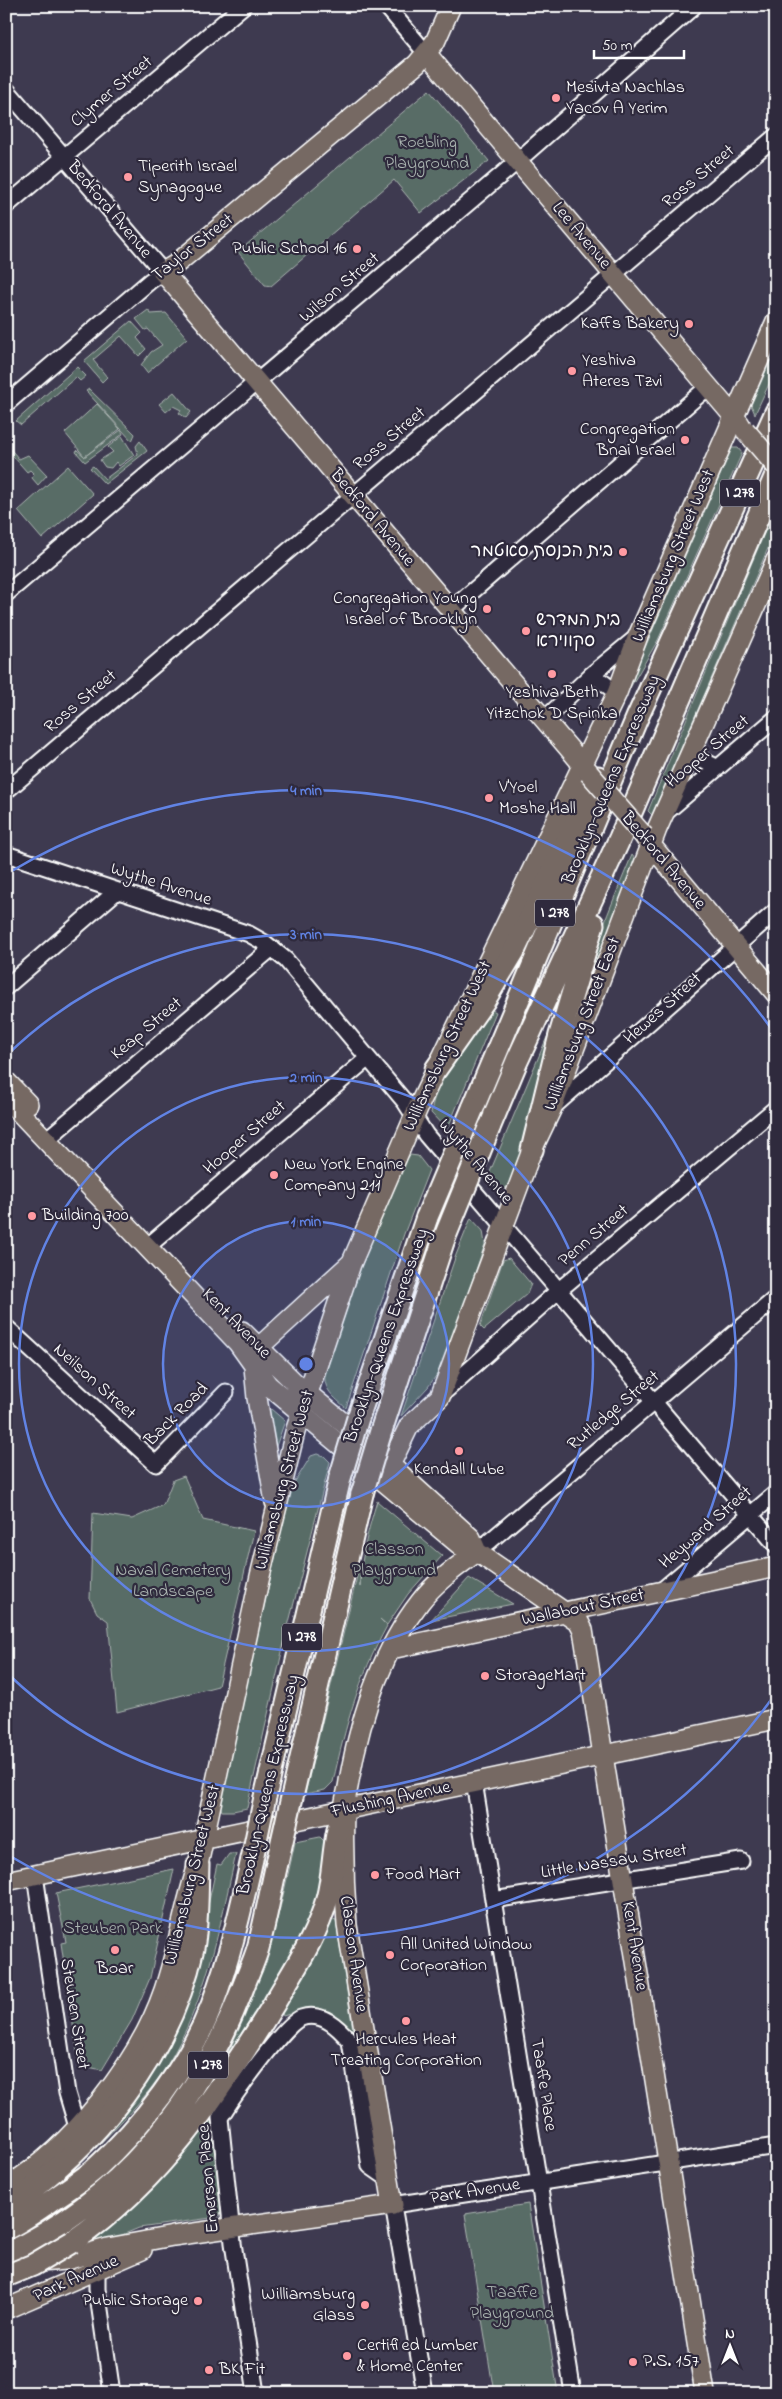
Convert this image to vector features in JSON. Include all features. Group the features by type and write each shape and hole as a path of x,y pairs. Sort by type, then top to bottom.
{"highway":[{"name":"Brooklyn-Queens Expressway","path":"6,2229 42,2195 93,2171 120,2145 164,2092 182,2063 212,2006 233,1942 340,1478 358,1418 428,1217 637,718 776,412"},
{"name":"Brooklyn-Queens Expressway","path":"6,2254 61,2224 100,2195 136,2162 183,2105 203,2074 232,2015 258,1949 362,1494 444,1239 517,1061 620,838 776,475"},
{"path":"436,1069 484,1001 514,951 620,730 637,718"},
{"path":"532,1150 575,980 620,838"},
{"path":"6,2276 33,2265 105,2220 163,2162 219,2089 254,2036 297,1963 320,1916 326,1899 336,1830 344,1810"},
{"path":"6,2208 42,2195 61,2166 106,2119 132,2085 159,2041 179,1994 192,1950 197,1925 198,1865"}],"main road":[{"name":"Taylor Street","path":"163,272 417,64 435,42 451,6"},
{"name":"Lee Avenue","path":"426,53 776,466"},
{"name":"Bedford Avenue","path":"163,272 776,994"},
{"name":"Williamsburg Street West","path":"6,2187 43,2160 77,2127 108,2091 138,2047 156,2011 170,1970 189,1891 198,1865 276,1509 302,1412 351,1264 436,1069 586,769 638,636 740,424 776,322"},
{"name":"Williamsburg Street East","path":"386,1472 409,1426 440,1397 532,1150 552,1108 647,841 664,814 776,560"},
{"name":"Kent Avenue","path":"6,1081 50,1136 152,1243 256,1357 308,1394 386,1472"},
{"name":"Kent Avenue","path":"6,1098 50,1136"},
{"path":"276,1509 257,1398 256,1357 351,1264"},
{"name":"Kent Avenue","path":"256,1357 268,1385 302,1412 386,1472 471,1538 477,1552 579,1622 584,1630 705,2393"},
{"name":"Classon Avenue","path":"393,2204 346,1924 344,1810 362,1727 391,1649 402,1627 421,1600 458,1566 477,1552"},
{"name":"Wallabout Street","path":"391,1649 776,1568"},
{"name":"Flushing Avenue","path":"6,1881 776,1719"},
{"name":"Park Avenue","path":"6,2260 32,2262 66,2260 108,2248 173,2236 393,2204"},
{"name":"Park Avenue","path":"6,2309 173,2236"}],"street":[{"name":"Clymer Street","path":"6,206 242,6"},
{"name":"Lee Avenue","path":"386,6 426,53"},
{"name":"Wilson Street","path":"6,594 517,162 694,6"},
{"name":"Bedford Avenue","path":"6,89 163,272"},
{"name":"Ross Street","path":"6,791 776,136"},
{"name":"Taylor Street","path":"6,404 163,272"},
{"path":"451,610 708,387"},
{"path":"544,720 592,674 638,636"},
{"path":"592,674 617,693"},
{"name":"Hooper Street","path":"664,814 776,718"},
{"path":"690,754 718,768"},
{"name":"Wythe Avenue","path":"6,854 249,934 272,948 286,960 405,1102 426,1135 776,1545"},
{"path":"6,987 117,891"},
{"name":"Hewes Street","path":"552,1108 776,911"},
{"name":"Keap Street","path":"50,1136 272,948"},
{"name":"Hooper Street","path":"152,1243 368,1058"},
{"name":"Penn Street","path":"440,1397 558,1291 776,1108"},
{"name":"Rutledge Street","path":"477,1552 776,1298"},
{"name":"Neilson Street","path":"6,1327 156,1464"},
{"name":"Back Road","path":"156,1464 226,1392"},
{"name":"Heyward Street","path":"661,1592 776,1493"},
{"name":"Taaffe Place","path":"474,1782 573,2393"},
{"name":"Little Nassau Street","path":"493,1900 741,1861"},
{"name":"Steuben Street","path":"34,1875 68,2093 77,2127"},
{"name":"Emerson Place","path":"256,2393 220,2118 290,2025 302,2018 317,2017 330,2022 341,2030 350,2041 370,2166 390,2180"},
{"name":"Park Avenue","path":"393,2204 776,2146"},
{"name":"Classon Avenue","path":"393,2204 425,2393"},
{"path":"97,2270 97,2289 112,2393"}],"green space":[{"name":"Roebling Playground","path":"429,90 489,161 421,213 394,180 271,286 265,285 238,252"},
{"path":"148,310 151,314 166,313 187,338 147,373 141,365 151,352 162,345 136,319"},
{"path":"131,321 142,333 137,338 146,349 139,356 121,336 93,360 107,377 102,382 84,361"},
{"path":"776,348 776,369 755,414 751,405"},
{"path":"77,367 86,376 80,381 76,377 21,425 16,421"},
{"path":"89,389 135,434 132,441 86,391"},
{"path":"174,392 191,412 186,418 179,413 181,410 173,406 166,412 159,404"},
{"path":"97,404 120,429 84,457 121,430 123,434 85,462 76,452 77,450 84,456 65,433"},
{"path":"122,436 134,455 119,466 116,462 111,468 105,467 100,460 113,452 108,447"},
{"path":"140,441 147,451 105,484 90,468 93,466 105,479 138,454 136,446"},
{"path":"6,444 19,459 28,455 47,475 38,485 32,478 34,474 30,470 27,472 6,448"},
{"path":"732,448 738,448 742,453 658,640 620,705"},
{"path":"68,466 93,494 42,539 18,511"},
{"path":"776,505 776,530 652,815 648,811"},
{"path":"632,855 636,860 575,1018 593,955"},
{"path":"492,1010 496,1012 447,1130 431,1113 434,1099 455,1058"},
{"path":"550,1035 531,1122 512,1180 506,1188 499,1189 487,1179 547,1037"},
{"path":"410,1155 418,1156 429,1170 404,1234 346,1408 328,1389 325,1373 369,1243 403,1164"},
{"path":"471,1218 483,1231 485,1244 443,1366 428,1387 401,1416 456,1255"},
{"path":"509,1258 531,1284 527,1294 484,1330 480,1326 503,1260"},
{"path":"271,1409 285,1421 275,1449 277,1450 274,1462 266,1410"},
{"path":"317,1454 324,1456 330,1462 286,1634 247,1808 222,1811 219,1803 291,1488 311,1456"},
{"name":"Naval Cemetery Landscape","path":"184,1476 203,1520 254,1531 218,1686 117,1712 108,1621 97,1613 90,1599 93,1513 132,1519 163,1505 173,1480"},
{"name":"Classon Playground","path":"377,1501 442,1556 408,1594 387,1625 380,1619 387,1626 368,1665 354,1702 333,1782 325,1790 305,1794 360,1564 360,1587 366,1543"},
{"path":"469,1578 513,1604 431,1620"},
{"path":"320,1837 324,1841 324,1885 311,1923 274,1992 207,2090 224,2061 238,2031 262,1970 272,1939 295,1842"},
{"path":"229,1854 236,1854 224,1910 210,1964 192,2016 180,2042 159,2078 96,2148 93,2146 200,1943 217,1864 221,1865"},
{"name":"Steuben Park","path":"174,1869 150,1978 132,2020 102,2070 79,2065 61,1943 66,1942 56,1893"},
{"path":"331,1919 336,1921 353,2030 321,2010 305,2010 283,2016 280,2009"},
{"path":"212,2111 214,2114 211,2128 223,2210 218,2217 139,2228 78,2253 116,2222 151,2188 183,2151"},
{"name":"Taaffe Playground","path":"528,2204 558,2393 494,2393 465,2214"}],"place":[{"name":"Mesivta Nachlas Yacov A Yerim","path":"556,98"},
{"name":"Tiperith Israel Synagogue","path":"128,177"},
{"name":"Public School 16","path":"357,249"},
{"name":"Kaffs Bakery","path":"689,324"},
{"name":"Yeshiva Ateres Tzvi","path":"572,371"},
{"name":"Congregation Bnai Israel","path":"685,440"},
{"name":"בית הכנסת סאטמר","path":"623,552"},
{"name":"Congregation Young Israel of Brooklyn","path":"487,609"},
{"name":"בית המדרש סקווירא","path":"526,631"},
{"name":"Yeshiva Beth Yitzchok D Spinka","path":"552,674"},
{"name":"V'Yoel Moshe Hall","path":"489,798"},
{"name":"New York Engine Company 211","path":"274,1175"},
{"name":"Building 700","path":"32,1216"},
{"name":"Kendall Lube","path":"459,1451"},
{"name":"StorageMart","path":"485,1676"},
{"name":"Food Mart","path":"375,1875"},
{"name":"Boar","path":"115,1950"},
{"name":"All United Window Corporation","path":"390,1955"},
{"name":"Hercules Heat Treating Corporation","path":"406,2021"},
{"name":"Public Storage","path":"198,2301"},
{"name":"Williamsburg Glass","path":"365,2305"},
{"name":"Certified Lumber & Home Center","path":"347,2356"},
{"name":"P.S. 157","path":"633,2362"},
{"name":"BK Fit","path":"209,2370"}]}
